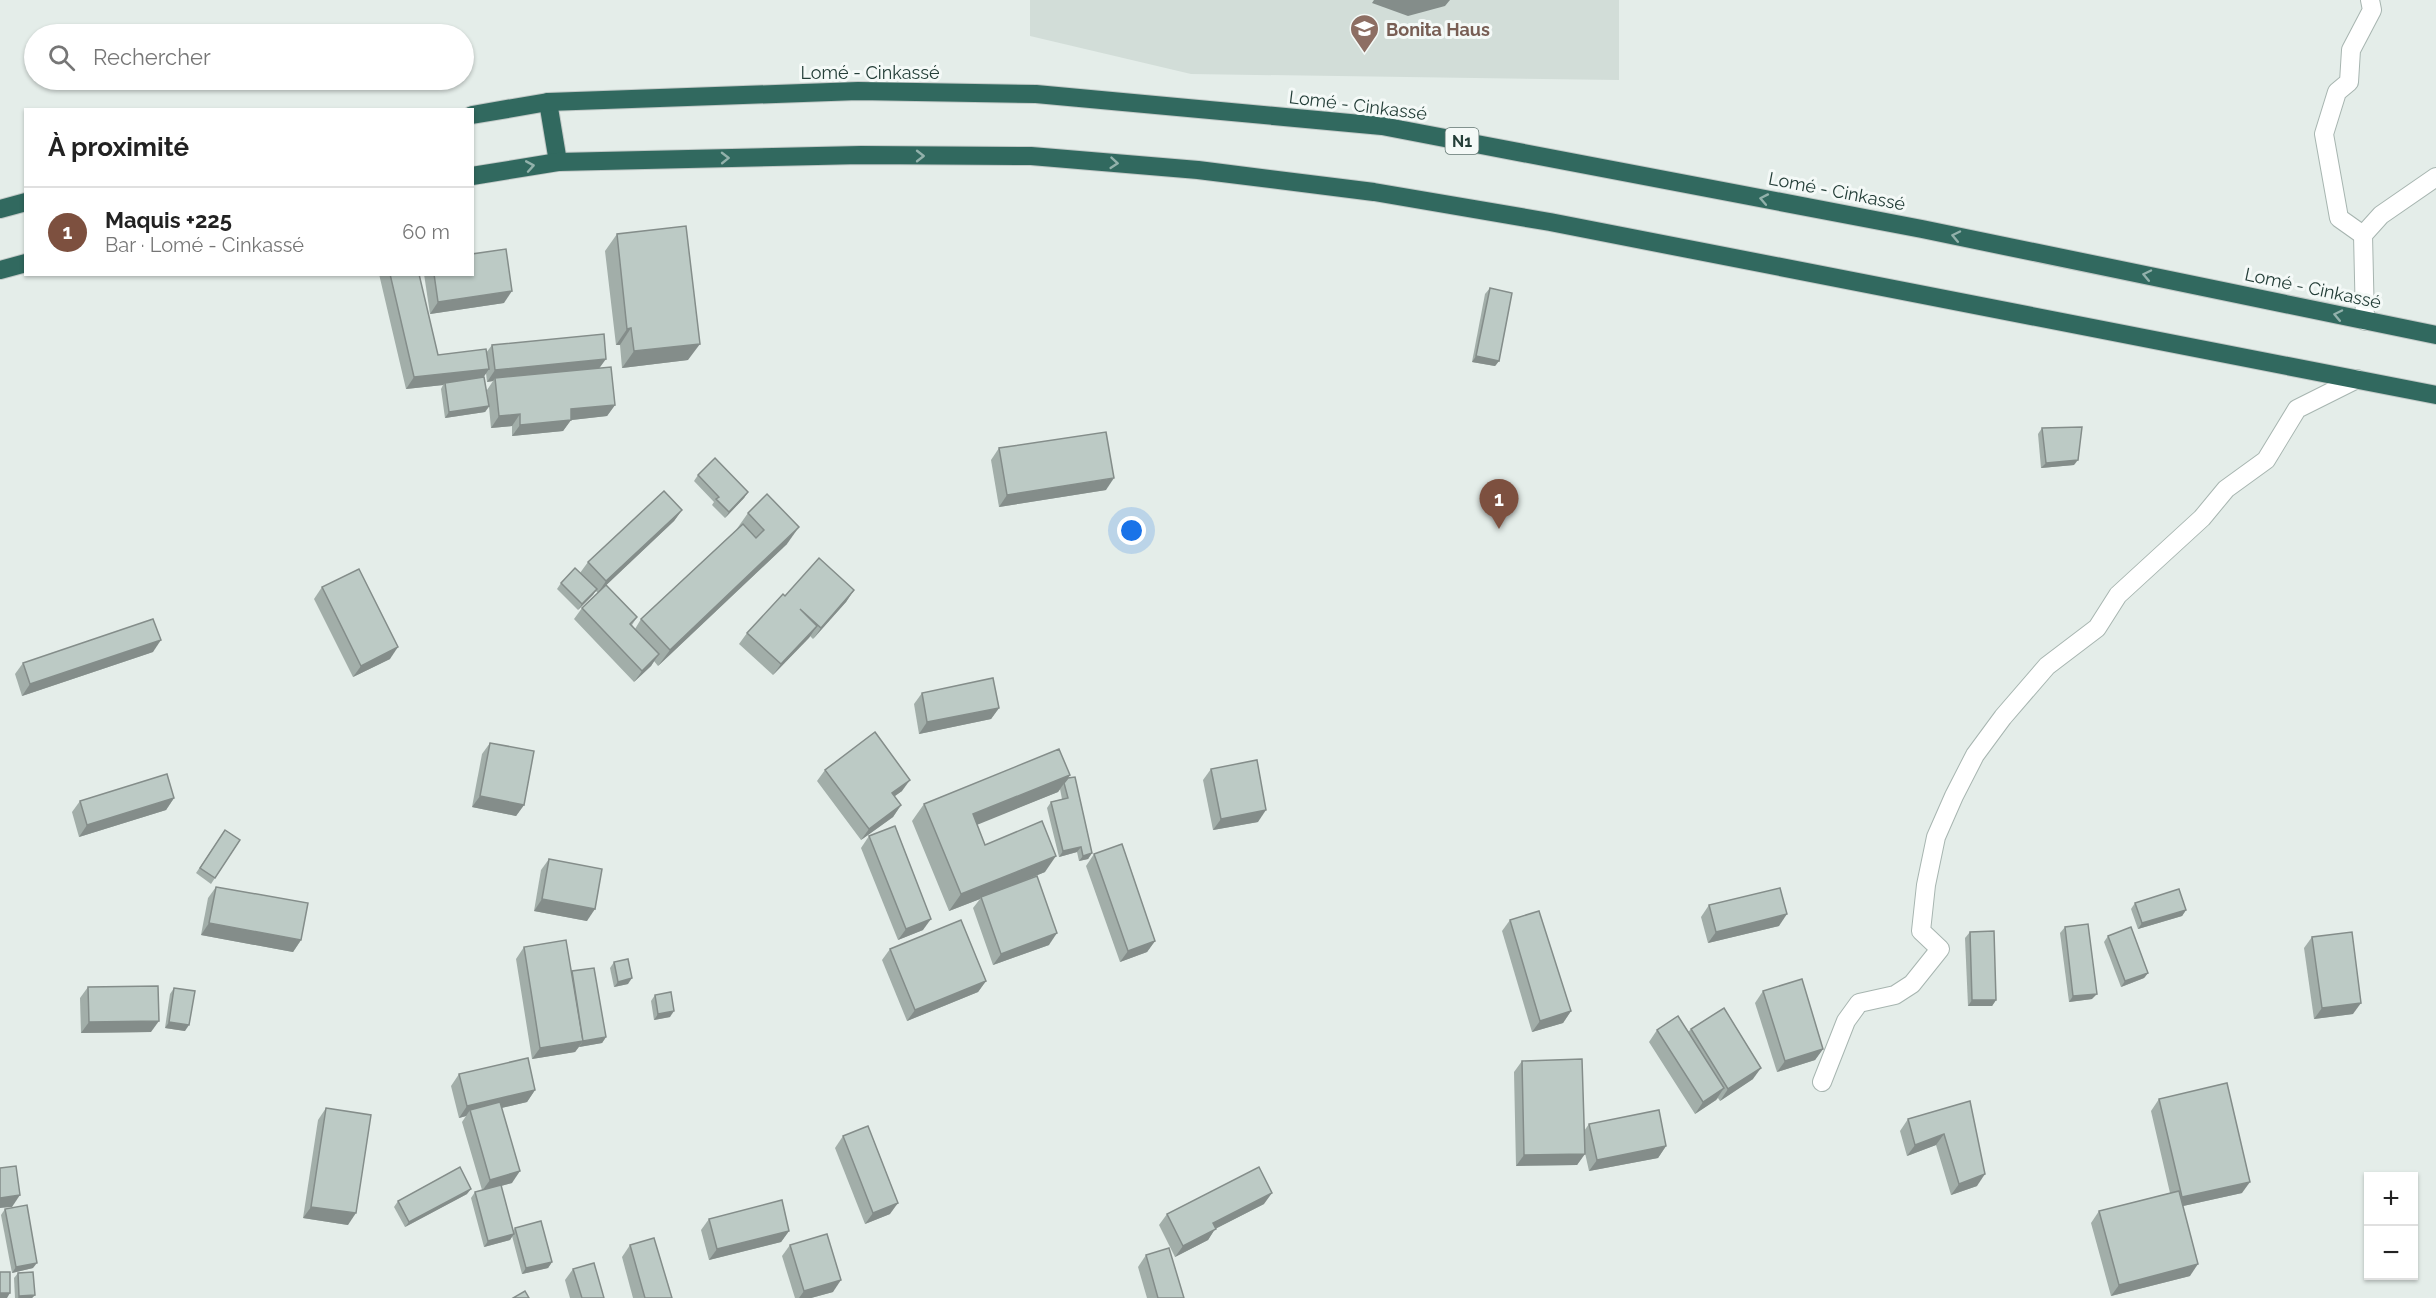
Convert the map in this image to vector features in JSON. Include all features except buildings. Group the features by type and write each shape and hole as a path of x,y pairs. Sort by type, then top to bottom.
{"highway":[{"name":"Lomé - Cinkassé","path":"474,115 548,102 858,91 1036,94 1382,126 1922,229 2436,335"},
{"path":"548,102 558,162"},
{"path":"474,176 558,162 861,155 1030,156 1198,170 1374,192 1550,222 2436,395"},
{"path":"0,209 24,203"},
{"path":"0,270 24,264"}],"street":[{"path":"2363,235 2339,218 2324,134 2337,92 2349,81 2351,50 2372,10 2370,0"},
{"path":"2365,321 2363,235 2381,215 2436,177"},
{"path":"1822,1082 1846,1022 1859,1003 1895,995 1912,984 1940,949 1921,931 1926,885 1936,837 1975,756 2003,717 2047,666 2097,628 2118,595 2202,518 2226,489 2266,460 2297,409 2357,380"}],"shaded area":[{"name":"Bonita Haus","path":"1030,0 1619,0 1619,80 1191,74 1030,36"}],"place":[{"name":"Bonita Haus","path":"1365,54"},
{"name":"Maquis +225","path":"1499,529"}]}
